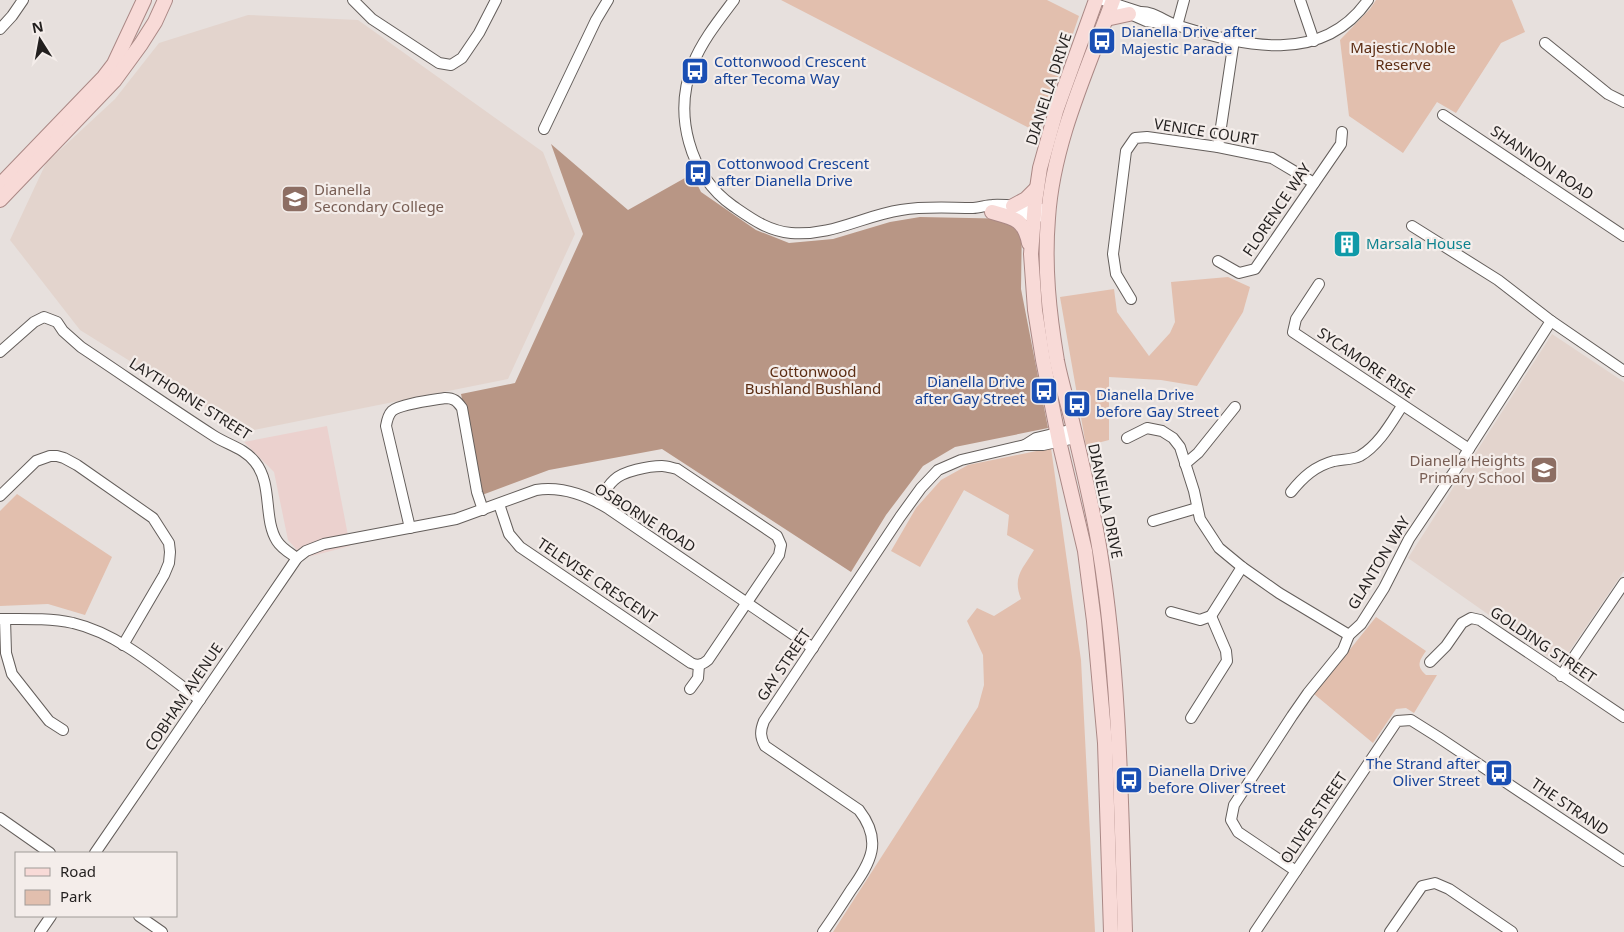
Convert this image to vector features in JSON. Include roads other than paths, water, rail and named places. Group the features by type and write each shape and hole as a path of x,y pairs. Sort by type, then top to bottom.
{"main road":[{"path":"0,185 104,77 114,64 144,0"},
{"path":"0,200 101,96 129,62 165,0"},
{"path":"1105,5 1129,14"},
{"name":"DIANELLA DRIVE","path":"1105,5 1056,111 1040,168 1037,188 1046,254 1049,304 1058,363 1099,548 1108,614 1119,740 1125,932"},
{"name":"DIANELLA DRIVE","path":"1105,5 1070,113 1055,170 1041,212 1031,254 1035,310 1043,360 1058,437 1085,551 1094,621 1105,743 1111,932"},
{"path":"126,38 136,41 150,22 158,15"},
{"path":"1013,206 1026,199 1037,188"},
{"path":"992,212 1020,222 1027,235 1031,254"}],"street":[{"path":"0,29 23,0"},
{"path":"353,0 372,19 439,64 452,65 462,58 479,34 496,0"},
{"path":"544,129 596,20 608,0"},
{"path":"734,0 708,36 693,64 685,91 685,123 689,145 698,167 721,198 756,222 771,229 798,233 824,232 900,210 936,207 977,208 992,205 1013,206 1041,212"},
{"path":"1174,25 1184,0"},
{"path":"1300,0 1314,41"},
{"path":"1129,14 1150,22 1174,25 1234,40 1274,46 1299,45 1325,37 1345,24 1351,20 1368,0"},
{"path":"1105,5 1153,13 1174,25"},
{"path":"1218,147 1234,40"},
{"path":"1545,43 1608,94 1624,102"},
{"name":"SHANNON ROAD","path":"1443,115 1624,236"},
{"name":"FLORENCE WAY","path":"1218,261 1239,273 1246,273 1255,269 1340,144 1342,132"},
{"name":"VENICE COURT","path":"1131,298 1116,274 1113,254 1126,150 1136,138 1147,137 1218,147 1272,158 1314,183"},
{"path":"977,208 992,212 1041,212"},
{"path":"1412,226 1498,280 1551,321 1624,371"},
{"name":"SYCAMORE RISE","path":"1319,284 1296,319 1294,332 1469,449"},
{"name":"LAYTHORNE STREET","path":"0,352 34,322 44,317 57,322 71,339 97,358 216,437 248,453 263,476 276,540 297,558"},
{"name":"GLANTON WAY","path":"1296,871 1238,832 1231,820 1234,804 1302,701 1343,650 1349,635 1361,624 1384,588 1409,539 1551,321"},
{"path":"410,528 386,426 388,417 393,410 402,406 445,398 457,401 462,408 483,510"},
{"path":"1291,492 1304,476 1315,468 1336,461 1359,457 1367,452 1384,433 1402,406"},
{"path":"1186,464 1198,453 1235,407"},
{"path":"1127,438 1148,428 1162,431 1173,438 1180,447 1186,464 1200,519 1219,548 1279,593 1349,635"},
{"name":"GAY STREET","path":"823,932 865,870 871,857 871,830 859,810 765,746 761,739 760,730 764,721 900,517 921,488 938,470 961,460 1024,445 1043,445 1058,437 1074,433"},
{"path":"0,496 30,465 42,458 57,456 77,465 153,518 169,543 169,564 123,644"},
{"path":"599,503 609,486 620,475 662,466 669,467 677,469 777,536 781,545 779,555 708,660 699,665 698,678 690,689"},
{"name":"OSBORNE ROAD","path":"297,558 306,551 324,544 456,519 536,490 546,488 571,492 599,503 813,648"},
{"name":"TELEVISE CRESCENT","path":"499,504 509,534 520,547 691,663 699,665"},
{"path":"1153,521 1197,508"},
{"name":"COBHAM AVENUE","path":"96,852 297,558"},
{"path":"1171,612 1200,620 1211,616 1242,567"},
{"path":"1561,676 1624,584"},
{"path":"1191,718 1227,661 1226,651 1211,616"},
{"name":"GOLDING STREET","path":"1430,662 1446,646 1462,623 1472,618 1480,620 1624,717"},
{"path":"63,730 49,721 12,674 6,653 3,619 49,619 90,628 123,644 200,700"},
{"name":"THE STRAND","path":"1397,721 1411,720 1624,861"},
{"name":"OLIVER STREET","path":"1255,932 1397,721"},
{"path":"0,818 49,852"},
{"path":"1390,932 1422,886 1435,883 1449,889 1512,932"},
{"path":"40,932 50,917"},
{"path":"140,917 162,932"}],"place":[{"name":"Dianella Drive after Majestic Parade","path":"1102,41"},
{"name":"Cottonwood Crescent after Tecoma Way","path":"695,71"},
{"name":"Cottonwood Crescent after Dianella Drive","path":"698,173"},
{"name":"Dianella Secondary College","path":"295,199"},
{"name":"Marsala House","path":"1347,244"},
{"name":"Dianella Drive after Gay Street","path":"1044,391"},
{"name":"Dianella Drive before Gay Street","path":"1077,404"},
{"name":"Dianella Heights Primary School","path":"1544,470"},
{"name":"The Strand after Oliver Street","path":"1499,773"},
{"name":"Dianella Drive before Oliver Street","path":"1129,780"}],"park label":[{"name":"Majestic/Noble Reserve","path":"1403,56"},
{"name":"Cottonwood Bushland Bushland","path":"813,380"}]}
